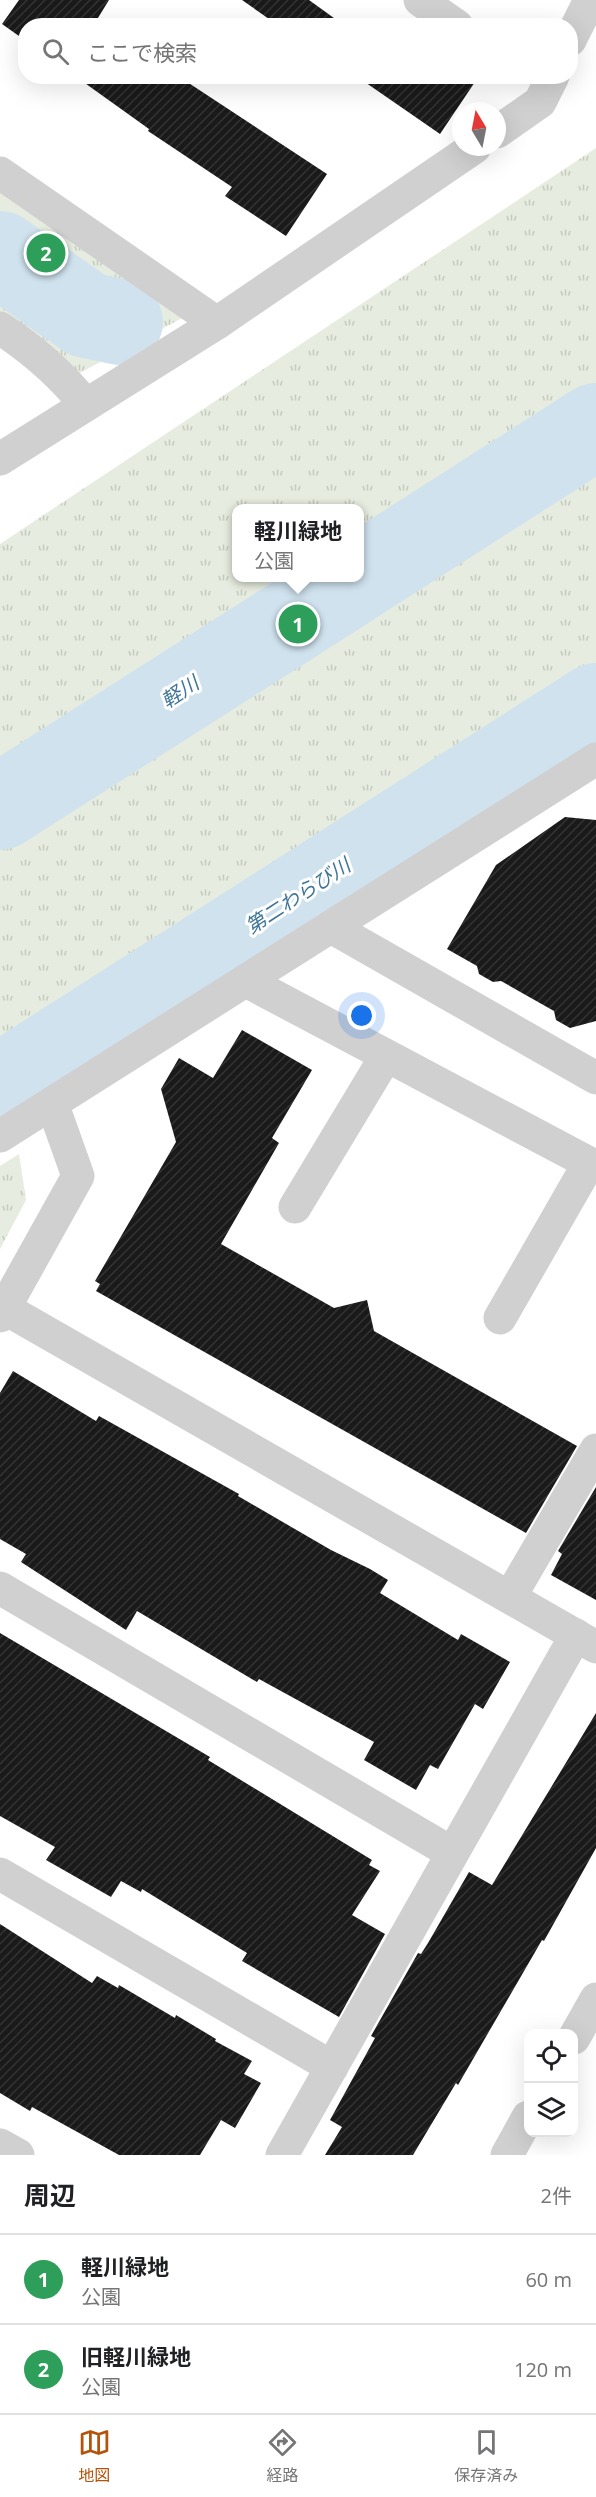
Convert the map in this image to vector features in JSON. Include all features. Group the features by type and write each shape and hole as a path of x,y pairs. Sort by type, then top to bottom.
{"street":[{"path":"420,0 446,18"},
{"path":"578,24 590,0"},
{"path":"506,126 540,102 543,84"},
{"path":"0,459 217,323 462,156"},
{"path":"0,172 217,323"},
{"path":"0,328 22,342 68,382 86,404"},
{"path":"0,1136 596,759"},
{"path":"331,927 596,1078"},
{"path":"246,981 589,1163 500,1318"},
{"path":"295,1207 386,1056"},
{"path":"52,1103 78,1176 2,1312 586,1641 452,1853 282,2155"},
{"path":"510,1597 596,1450"},
{"path":"0,1588 452,1853"},
{"path":"0,1874 332,2067"},
{"path":"578,2030 596,1999"},
{"path":"507,2155 524,2124"},
{"path":"0,2145 18,2155"}],"green space":[{"path":"596,148 596,704 0,1078 0,544"},
{"path":"0,189 184,317 76,375 0,321"},
{"path":"19,1154 26,1200 0,1249 0,1166"}],"building":[{"path":"19,0 109,0 98,18 18,18 18,35 2,24"},
{"path":"242,0 309,0 334,18 268,18"},
{"path":"86,84 190,84 327,174 286,236 225,196 232,187 148,131 149,129"},
{"path":"368,84 474,84 462,102 452,102 452,116 440,134"},
{"path":"565,817 596,820 596,1021 570,1028 556,1020 554,1011 501,981 493,982 479,974 477,966 447,949 496,865"},
{"path":"242,1030 312,1070 272,1138 279,1143 221,1244 334,1308 367,1300 374,1331 577,1446 526,1533 96,1291 100,1284 95,1281 176,1142 161,1089 179,1058 213,1078"},
{"path":"13,1371 96,1421 99,1416 239,1494 238,1496 331,1550 370,1569 388,1580 380,1593 458,1640 461,1634 510,1662 483,1709 475,1704 438,1769 430,1765 416,1790 364,1760 374,1742 259,1679 257,1682 137,1611 126,1630 21,1562 26,1554 0,1539 0,1393"},
{"path":"596,1487 596,1600 551,1575 562,1554 558,1551"},
{"path":"0,1633 210,1757 208,1760 372,1860 369,1865 380,1871 352,1915 385,1934 339,2017 242,1961 247,1953 142,1889 141,1892 121,1881 111,1897 46,1860 55,1847 0,1816"},
{"path":"596,1713 596,1848 544,1941 542,1940 458,2085 456,2083 413,2155 325,2155 342,2127 330,2120 375,2038 371,2036 418,1953 421,1954 428,1943 469,1872 492,1885"},
{"path":"0,1924 92,1983 97,1976 118,1988 119,1985 175,2018 176,2015 216,2039 215,2041 252,2061 244,2074 261,2083 235,2128 221,2120 200,2155 119,2155 32,2107 30,2111 0,2093"}],"waterway":[{"path":"0,254 87,315 120,322"},
{"name":"軽川","path":"364,574 596,426"},
{"name":"軽川","path":"0,807 353,582"},
{"name":"第二わらび川","path":"0,1087 596,706"}],"place":[{"name":"旧軽川緑地","path":"46,253"},
{"name":"軽川緑地","path":"298,624"}]}
